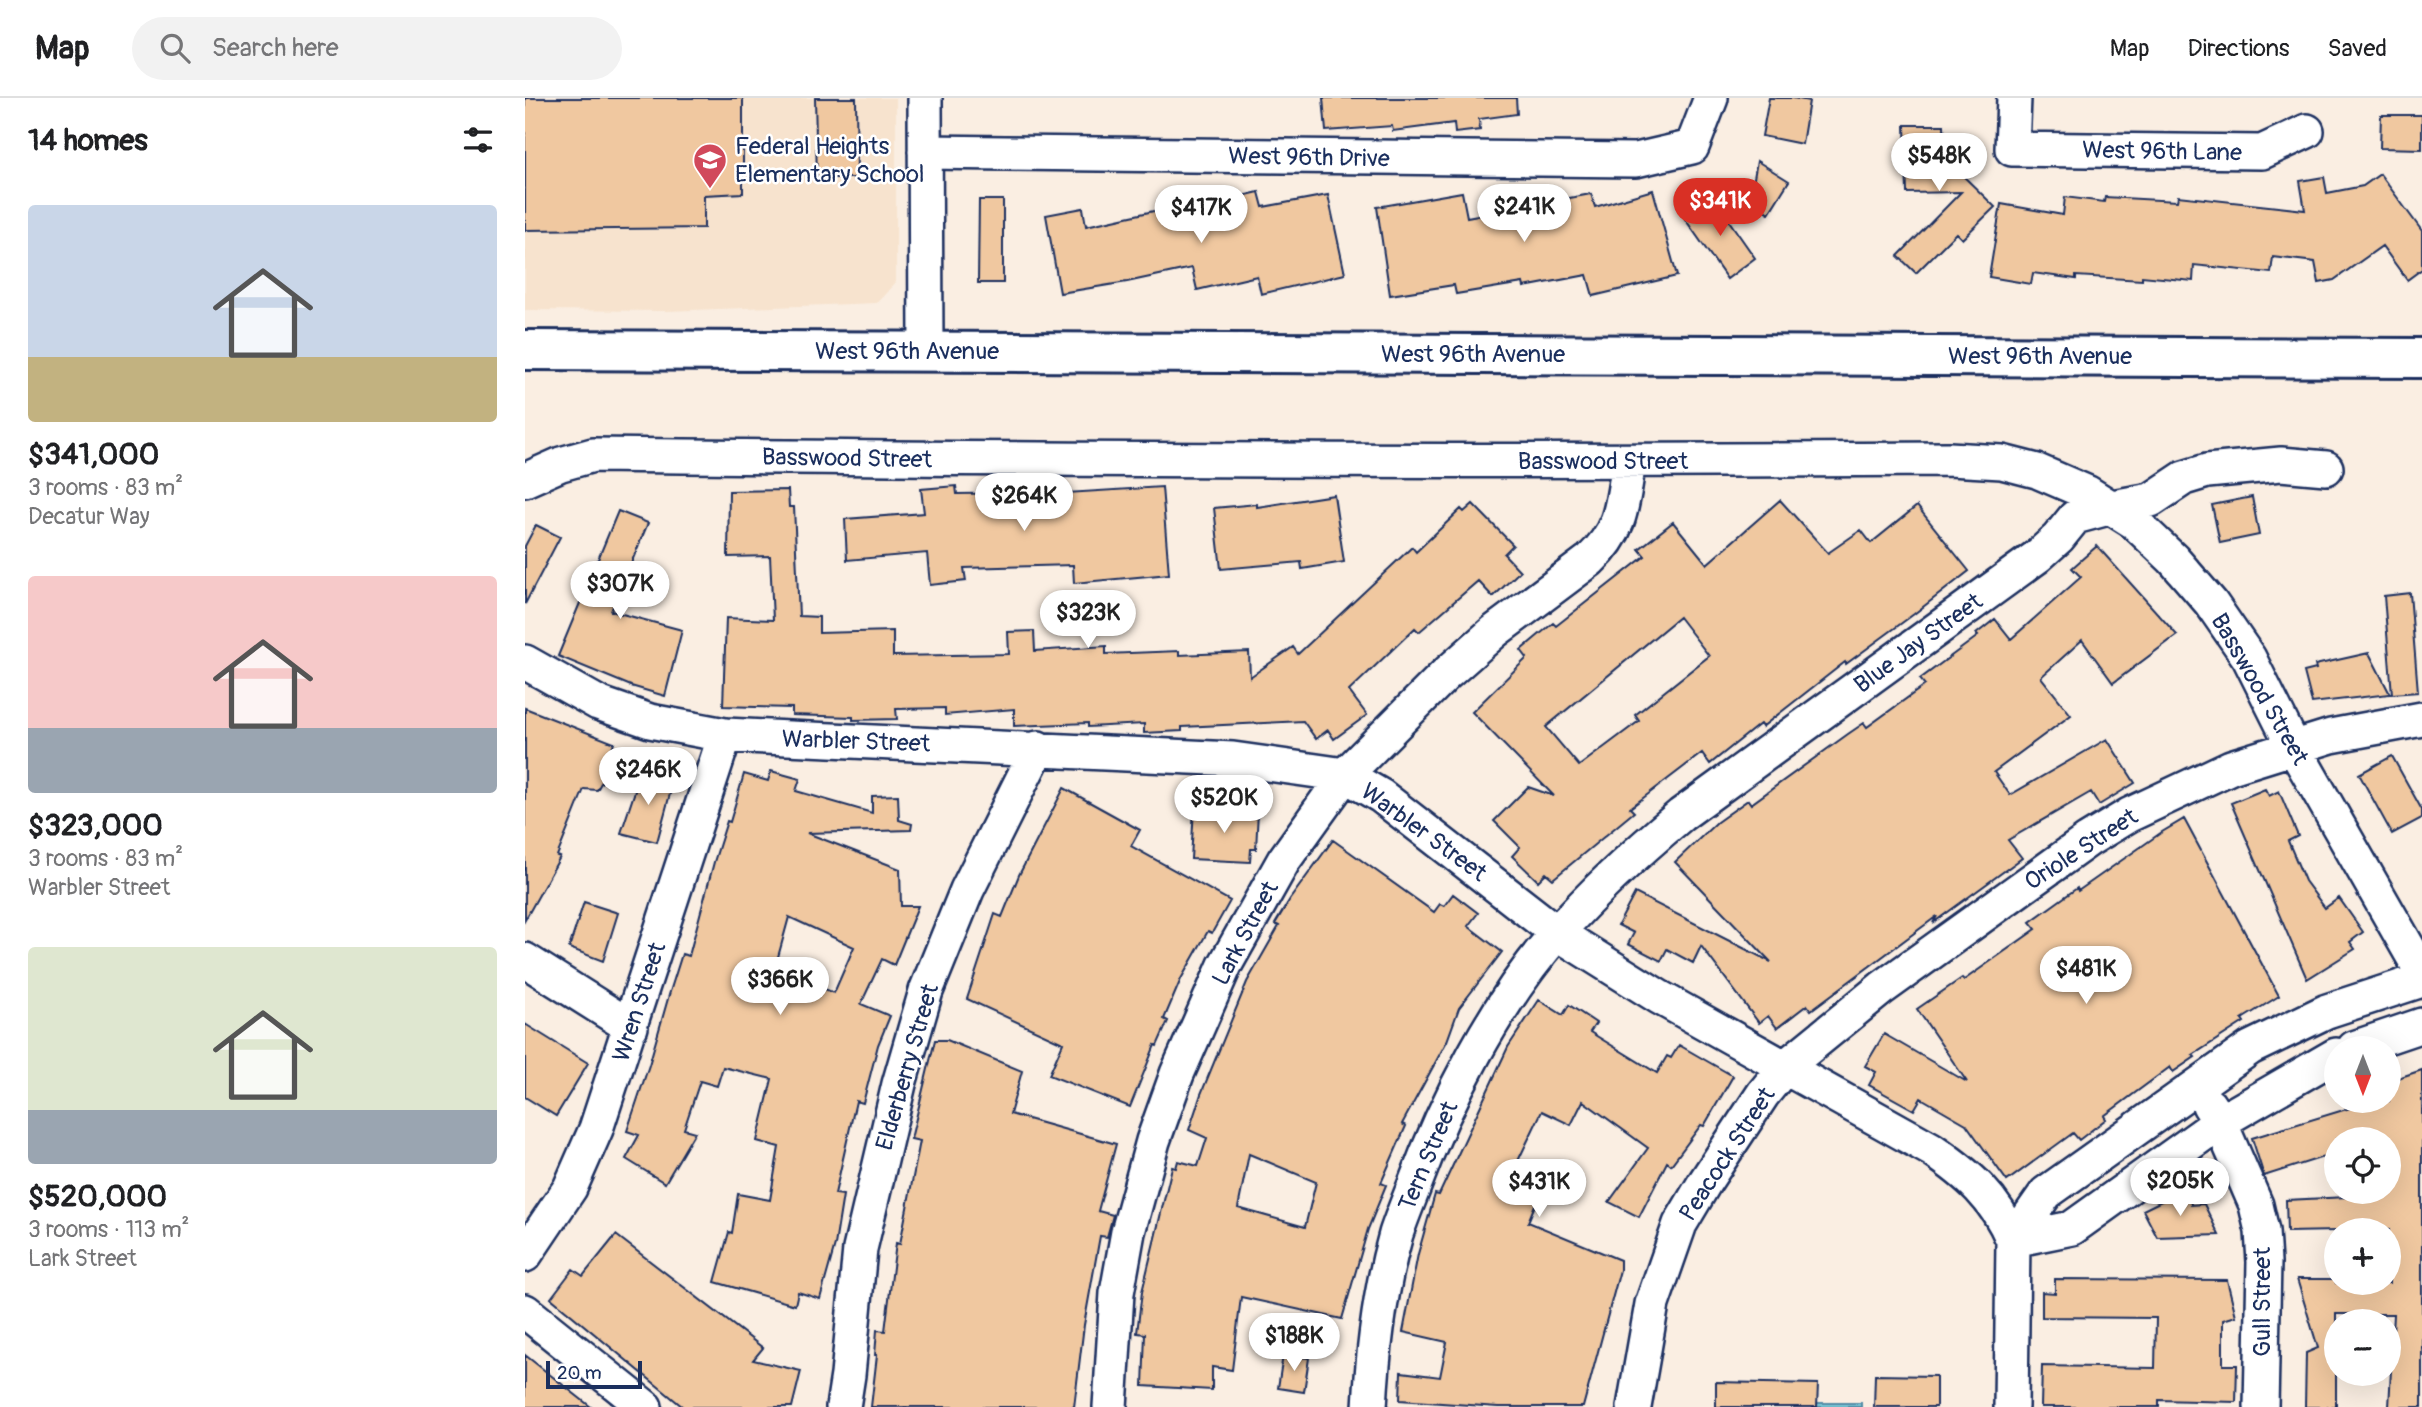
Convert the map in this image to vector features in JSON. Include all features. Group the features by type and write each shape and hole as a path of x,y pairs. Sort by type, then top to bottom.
{"street":[{"path":"925,98 926,351"},
{"name":"West 96th Drive","path":"925,152 1636,160 1692,147 1711,98"},
{"name":"West 96th Lane","path":"2014,98 2012,149 2262,152 2307,131"},
{"name":"West 96th Avenue","path":"525,351 2422,358"},
{"name":"Basswood Street","path":"525,480 561,464 593,455 1629,461 1949,459 2001,462 2037,471 2088,493 2134,522 2173,559 2211,603 2249,658 2294,748 2422,972"},
{"name":"Lark Street","path":"1110,1407 1117,1293 1128,1232 1153,1141 1177,1074 1225,965 1284,860 1345,775 1445,675 1495,631 1604,547 1619,518 1629,461"},
{"name":"Blue Jay Street","path":"1557,933 1634,855 1681,815 2038,556 2058,538 2074,517 2151,500 2184,478 2207,471 2281,464 2326,468"},
{"name":"Warbler Street","path":"525,662 598,703 650,721 725,735 1233,759 1345,775 1381,796 1557,933 1659,998 1931,1149 1964,1171 1988,1196 2013,1240"},
{"name":"Oriole Street","path":"1785,1067 1882,988 2088,840 2173,793 2231,767 2331,736 2422,719"},
{"name":"Wren Street","path":"525,1255 570,1188 596,1129 725,735"},
{"name":"Elderberry Street","path":"843,1407 860,1250 899,1084 926,991 967,890 1038,748"},
{"name":"Tern Street","path":"1370,1407 1373,1355 1394,1247 1424,1158 1469,1065 1511,996 1557,933"},
{"path":"525,961 631,1027"},
{"path":"2011,1407 2013,1240 2046,1193 2250,1048 2327,1011 2422,980"},
{"path":"2389,1036 2422,1025"},
{"path":"2013,1240 2072,1227 2220,1122 2324,1062"},
{"name":"Peacock Street","path":"1635,1407 1652,1304 1680,1224 1763,1094 1785,1067"},
{"name":"Gull Street","path":"2197,1086 2220,1122 2256,1205 2262,1231 2264,1262 2261,1407"},
{"path":"525,1311 645,1407"}],"shaded area":[{"name":"Federal Heights Elementary School","path":"525,98 896,98 896,282 877,303 666,311 525,310"}],"water":[{"path":"1803,1403 1861,1403 1861,1407 1803,1407"}],"building":[{"path":"525,98 743,98 743,193 704,195 704,228 525,230"},
{"path":"815,98 856,98 857,178 817,178"},
{"path":"1323,98 1516,98 1517,114 1479,119 1480,130 1455,133 1454,123 1393,131 1392,126 1326,131"},
{"path":"1769,98 1809,101 1802,144 1762,136"},
{"path":"2381,115 2422,115 2422,149 2380,148"},
{"path":"1905,125 1944,125 1945,158 1954,158 1954,167 1995,207 1962,239 1956,233 1916,273 1898,256 1961,192 1907,193"},
{"path":"1757,161 1789,181 1769,213 1750,201"},
{"path":"2380,174 2422,231 2422,269 2407,280 2382,246 2334,280 2319,283 2315,262 2273,257 2271,273 2194,265 2193,281 2142,276 2142,280 2076,276 2076,279 2033,273 2031,284 1989,277 2001,204 2063,215 2065,197 2104,202 2105,197 2177,201 2178,196 2305,210 2300,181 2324,177 2327,193 2363,186"},
{"path":"1653,190 1677,276 1593,296 1587,275 1524,287 1523,283 1456,294 1454,285 1390,295 1377,207 1462,192 1467,217 1591,194 1595,207"},
{"path":"1259,192 1263,207 1328,195 1345,274 1261,294 1257,276 1197,290 1192,268 1060,293 1046,215 1083,208 1086,226 1199,201 1200,206"},
{"path":"1713,198 1755,258 1727,279 1685,219"},
{"path":"979,200 1003,200 1003,283 978,283"},
{"path":"956,486 957,494 1035,495 1162,487 1169,574 1074,583 1073,565 964,568 966,581 930,585 927,553 847,560 845,519 924,513 921,489"},
{"path":"788,490 789,507 794,507 799,616 819,617 819,633 893,631 893,656 1009,654 1008,632 1034,631 1035,651 1106,646 1106,654 1249,652 1250,677 1293,647 1298,654 1412,547 1416,552 1461,509 1464,512 1473,504 1513,545 1504,554 1520,571 1493,597 1478,581 1419,632 1415,628 1349,691 1367,715 1334,739 1328,730 1316,739 1303,721 1182,727 1182,731 1144,733 1144,724 1088,727 1088,723 1014,726 1014,709 945,715 945,708 896,709 897,719 853,720 853,717 792,715 792,708 723,706 726,618 773,620 770,556 728,557 729,491"},
{"path":"1334,495 1344,562 1302,569 1301,562 1221,569 1214,508 1257,504 1257,507"},
{"path":"2252,497 2259,535 2220,543 2212,505"},
{"path":"1780,500 1828,553 1861,530 1871,543 1917,506 1969,571 1762,727 1760,724 1710,764 1702,753 1630,808 1634,812 1553,879 1546,873 1538,881 1512,856 1520,847 1494,821 1528,787 1554,796 1472,712 1527,658 1521,650 1553,623 1556,626 1645,556 1639,549 1673,522 1707,564","holes":["1679,617 1709,656 1635,715 1639,721 1579,766 1546,727"]},
{"path":"618,511 648,523 611,611 682,630 665,696 631,686 558,656"},
{"path":"536,525 560,537 525,604 525,546"},
{"path":"2097,546 2177,635 2113,683 2082,640 2041,677 2071,715 1994,772 2010,795 2107,739 2135,783 2099,805 2091,792 2008,840 2022,858 1933,923 1937,916 1811,1010 1807,1005 1777,1028 1768,1016 1759,1023 1701,946 1693,963 1667,949 1661,961 1628,944 1634,933 1618,925 1635,893 1771,962 1675,862 1717,822 1748,800 1751,804 1864,723 1867,727 1925,685 1920,679 1978,636 1976,634 1995,619 2011,639 2081,577 2072,568"},
{"path":"2410,593 2418,692 2392,694 2384,596"},
{"path":"2369,653 2390,694 2312,703 2304,672 2316,669 2315,665"},
{"path":"525,708 614,743 607,760 613,762 597,790 584,789 557,856 560,857 525,920"},
{"path":"2392,756 2422,810 2422,818 2392,834 2359,774"},
{"path":"642,770 674,779 657,842 621,833"},
{"path":"771,771 800,779 796,791 872,813 872,796 898,795 899,820 912,824 911,830 807,833 900,869 901,906 918,906 894,965 882,959 861,1004 890,1016 878,1045 863,1103 856,1101 835,1194 843,1195 835,1245 820,1299 798,1292 795,1305 715,1282 729,1232 732,1233 738,1194 770,1200 779,1147 757,1141 772,1079 723,1067 717,1086 700,1081 684,1129 695,1132 665,1183 626,1159 639,1135 627,1131 682,954 689,956 714,862 727,821 730,822 744,774 768,781","holes":["789,917 854,947 834,993 775,968"]},
{"path":"1064,788 1140,830 1131,846 1230,901 1212,933 1208,931 1181,979 1164,1019 1168,1021 1157,1046 1155,1045 1130,1107 1049,1075 1063,1043 967,999 995,914 1002,917 1019,875"},
{"path":"2265,789 2269,796 2279,791 2298,836 2288,841 2305,881 2325,908 2339,898 2363,932 2350,942 2355,949 2307,979 2231,803"},
{"path":"1194,808 1258,811 1256,849 1251,849 1250,862 1191,859"},
{"path":"2184,819 2279,996 2242,1019 2244,1022 2193,1055 2195,1057 2173,1072 2170,1067 2104,1116 2106,1119 2079,1140 2073,1133 2007,1181 1966,1124 1921,1098 1914,1110 1869,1085 1876,1072 1865,1066 1884,1034 1967,1082 1917,1009 1962,978 1964,980 2036,929 2030,922 2077,888 2078,891"},
{"path":"1333,840 1434,912 1440,904 1444,906 1453,894 1478,913 1468,926 1502,952 1459,1008 1447,1041 1402,1124 1406,1126 1381,1183 1386,1185 1368,1229 1342,1319 1241,1297 1232,1370 1212,1367 1212,1390 1143,1386 1145,1334 1137,1333 1142,1292 1172,1167 1176,1168 1178,1161 1198,1166 1207,1138 1189,1130 1201,1094 1247,982 1279,926 1275,924","holes":["1249,1154 1316,1182 1305,1227 1238,1208"]},
{"path":"584,902 618,913 603,961 569,948"},
{"path":"1539,1000 1563,1015 1569,1005 1596,1023 1590,1032 1657,1073 1667,1056 1671,1058 1679,1045 1733,1076 1704,1126 1701,1125 1671,1165 1667,1162 1639,1217 1609,1202 1648,1148 1583,1101 1571,1125 1542,1111 1518,1161 1548,1173 1528,1222 1620,1260 1620,1270 1583,1407 1498,1407 1400,1400 1401,1372 1440,1377 1447,1342 1403,1332 1418,1254 1435,1194 1439,1195 1508,1047"},
{"path":"525,1024 588,1063 556,1116 525,1097"},
{"path":"935,1040 947,1040 1022,1071 1010,1114 1116,1144 1098,1211 1113,1215 1107,1237 1100,1236 1084,1325 1074,1407 871,1407 877,1330 885,1331 896,1243 900,1244 920,1141 911,1139"},
{"path":"2422,1070 2422,1407 2389,1407 2390,1386 2401,1386 2401,1309 2324,1309 2324,1386 2336,1386 2336,1407 2305,1407 2306,1353 2318,1348 2297,1279 2324,1279 2324,1295 2401,1295 2401,1218 2324,1218 2324,1231 2287,1232 2286,1200 2324,1198 2324,1204 2401,1204 2401,1127 2324,1127 2324,1157 2264,1176 2252,1138 2334,1113 2401,1113 2401,1077"},
{"path":"2188,1188 2191,1205 2204,1204 2219,1235 2157,1237 2143,1210"},
{"path":"616,1235 763,1348 753,1360 801,1371 792,1407 683,1407 551,1298 573,1269 583,1276"},
{"path":"2055,1279 2227,1280 2236,1316 2223,1320 2223,1365 2237,1365 2236,1402 2159,1400 2159,1407 2041,1407 2042,1366 2155,1368 2156,1318 2042,1317 2042,1292 2055,1293"},
{"path":"525,1355 591,1407 525,1407"},
{"path":"1283,1355 1309,1358 1304,1392 1278,1388"},
{"path":"1875,1375 1936,1376 1936,1407 1874,1407"},
{"path":"1716,1382 1818,1384 1817,1407 1716,1407"}],"place":[{"name":"Federal Heights Elementary School","path":"710,190"}]}
